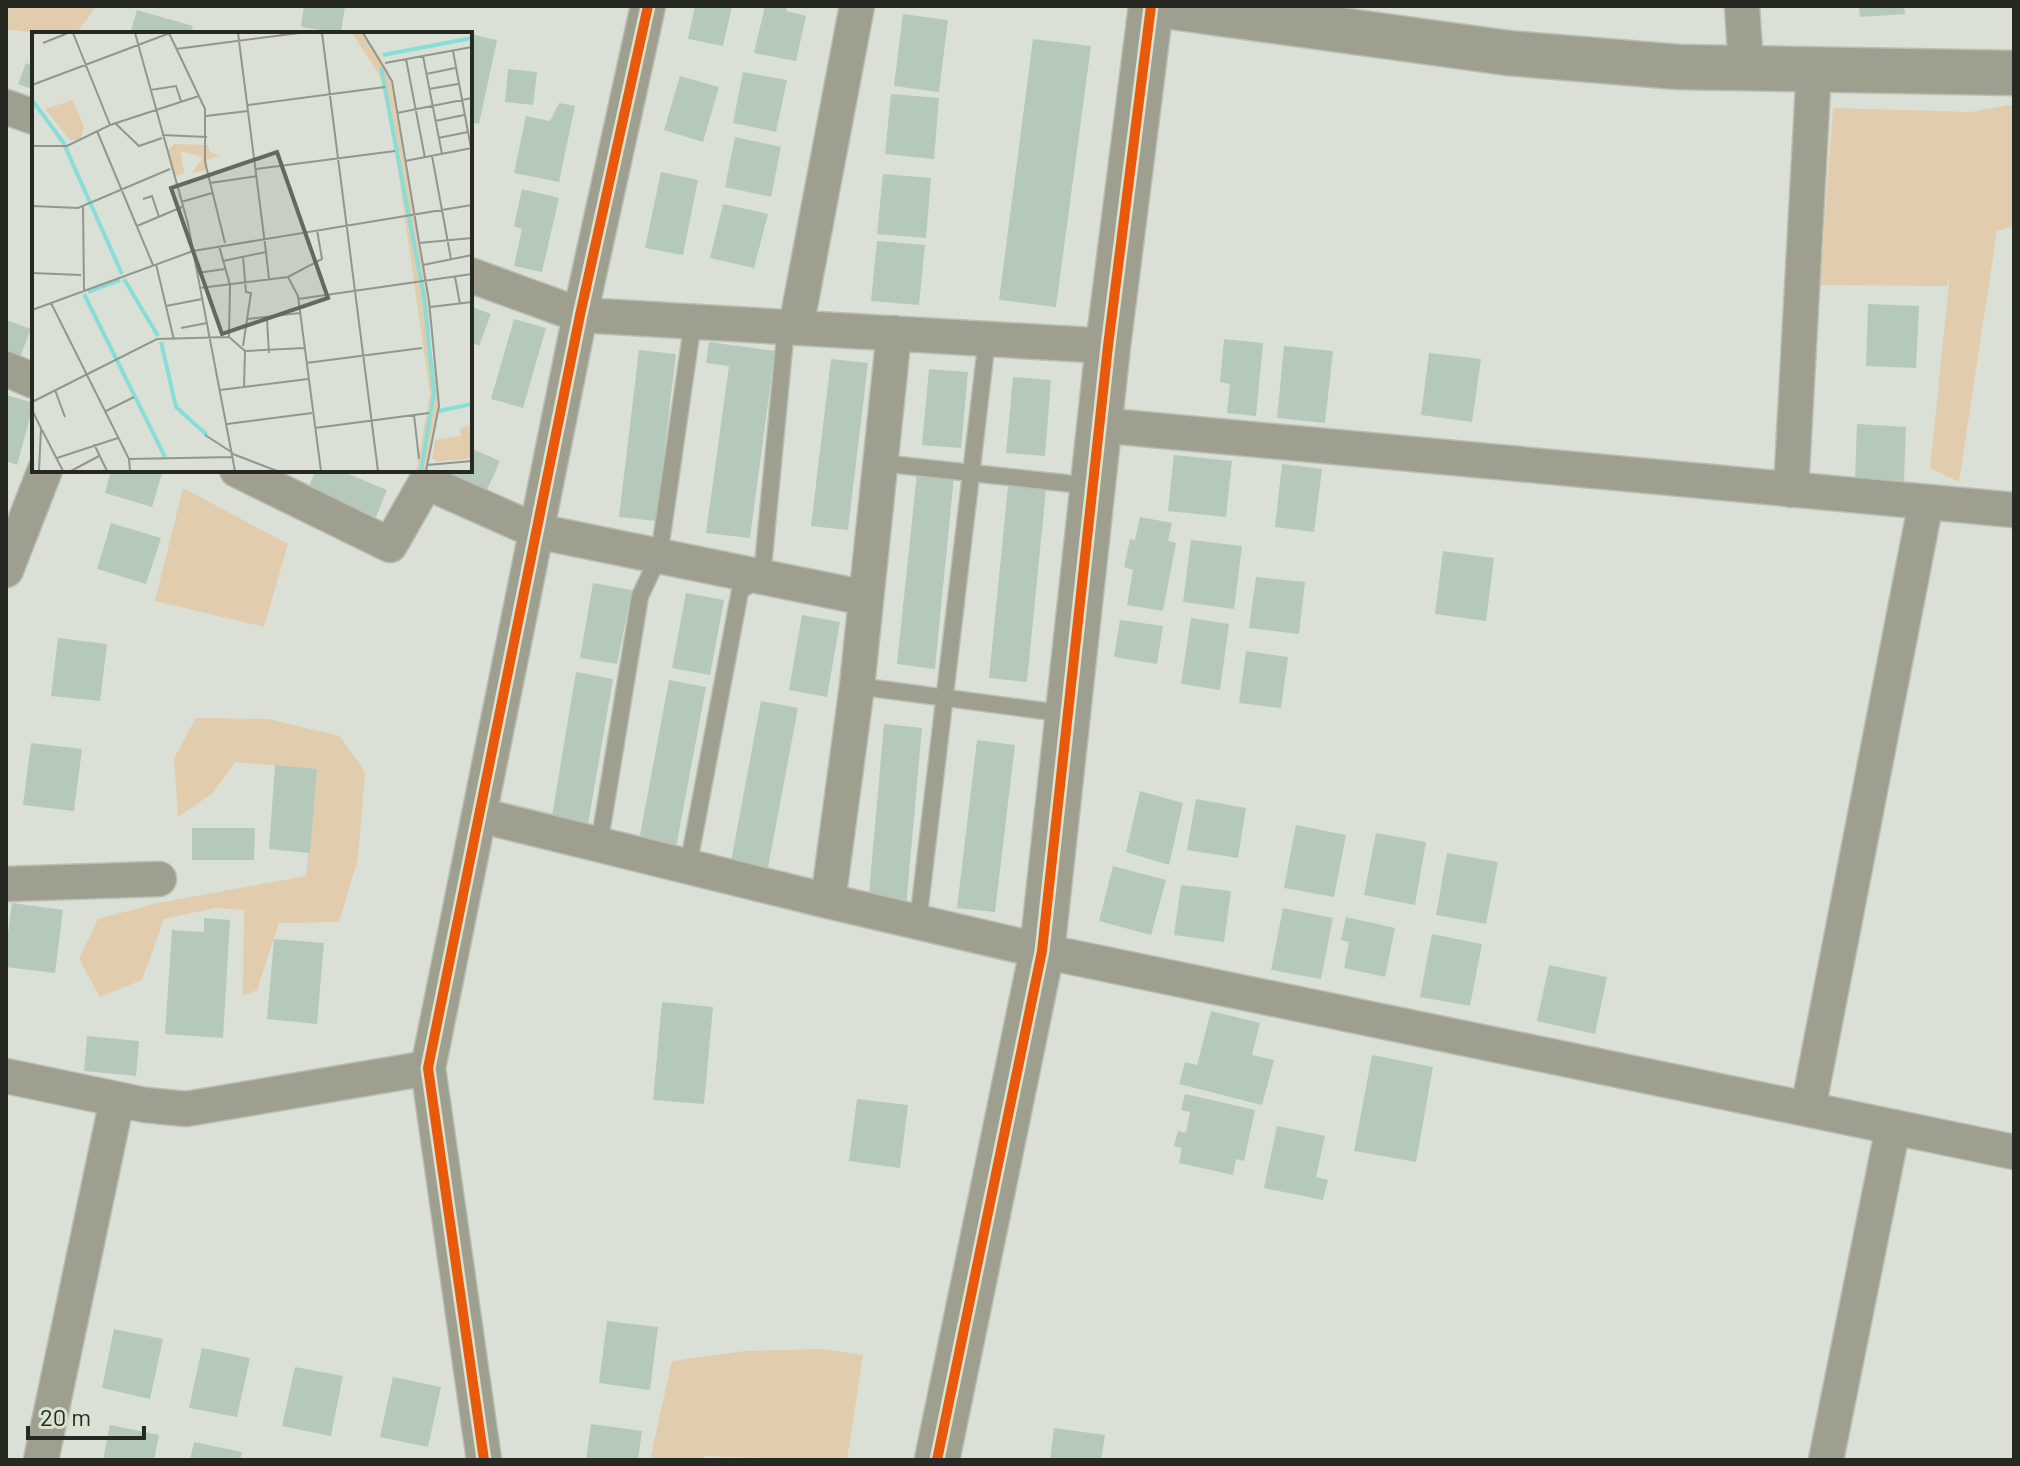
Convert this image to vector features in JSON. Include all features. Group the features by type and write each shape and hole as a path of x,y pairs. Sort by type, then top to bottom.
{"street":[{"path":"484,1460 428,1068 580,315 648,6"},
{"path":"791,327 857,6"},
{"path":"937,1460 1042,951 1108,346 1151,6"},
{"path":"1165,6 1508,53 1678,67 2014,73"},
{"path":"1742,6 1746,68"},
{"path":"1791,490 1814,69"},
{"path":"6,107 32,116"},
{"path":"472,276 580,315 1108,346"},
{"path":"828,901 857,686 894,333"},
{"path":"6,369 32,380"},
{"path":"1099,425 2014,510"},
{"path":"6,570 44,472"},
{"path":"241,472 390,545 426,482 536,531 866,598"},
{"path":"1808,1109 1926,502"},
{"path":"479,815 1042,951 2014,1152"},
{"path":"6,884 159,879"},
{"path":"6,1076 117,1100 186,1109 428,1068"},
{"path":"41,1460 117,1100"},
{"path":"1826,1460 1893,1127"}],"lane":[{"path":"599,845 640,596 659,556 693,321"},
{"path":"688,867 740,591 762,576 791,327"},
{"path":"918,922 987,339"},
{"path":"880,463 1093,486"},
{"path":"857,686 1068,714"}],"shaded area":[{"path":"6,6 97,6 78,32 32,33 6,29"},
{"path":"2014,106 2014,226 1997,231 1959,482 1930,468 1950,274 1947,286 1820,285 1833,108 1971,112"},
{"path":"183,488 288,544 264,627 155,601"},
{"path":"196,718 268,719 340,736 365,772 358,859 339,922 279,923 257,990 243,996 244,910 215,908 164,919 142,980 100,997 79,959 98,919 158,903 306,876 317,769 235,762 213,793 178,817 174,758"},
{"path":"823,1349 863,1355 847,1460 761,1460 705,1456 703,1460 650,1460 672,1361 745,1351"}],"building":[{"path":"304,6 345,6 341,32 301,27"},
{"path":"695,6 732,6 723,46 688,39"},
{"path":"765,6 787,6 786,11 806,16 796,61 754,53"},
{"path":"1859,6 1904,6 1905,14 1860,17"},
{"path":"137,10 193,26 192,32 131,32"},
{"path":"903,14 948,20 939,92 894,86"},
{"path":"472,34 497,40 479,124 472,122"},
{"path":"1033,39 1091,46 1056,307 999,300"},
{"path":"26,63 32,65 32,89 18,84"},
{"path":"508,69 537,72 533,105 505,102"},
{"path":"743,72 787,80 776,132 733,123"},
{"path":"680,76 719,87 703,142 664,130"},
{"path":"891,94 939,98 934,159 885,154"},
{"path":"559,103 575,106 559,182 514,173 526,116 550,121"},
{"path":"735,137 781,147 771,197 725,187"},
{"path":"661,172 698,180 683,255 645,248"},
{"path":"883,174 931,178 926,238 877,234"},
{"path":"522,189 559,198 542,272 514,266 522,229 514,226"},
{"path":"723,204 768,214 754,268 710,258"},
{"path":"877,241 925,245 919,305 871,301"},
{"path":"1868,304 1919,306 1916,368 1866,366"},
{"path":"472,307 491,314 479,346 472,343"},
{"path":"514,319 546,328 523,408 491,399"},
{"path":"6,320 31,329 20,357 6,352"},
{"path":"1224,339 1263,343 1256,416 1227,413 1230,384 1220,382"},
{"path":"709,342 775,351 750,538 706,533 729,366 706,363"},
{"path":"1284,346 1333,351 1325,423 1277,418"},
{"path":"639,350 676,354 656,521 619,517"},
{"path":"1429,353 1481,359 1472,422 1421,415"},
{"path":"831,359 868,363 848,530 811,526"},
{"path":"929,369 968,372 961,448 922,445"},
{"path":"1013,377 1051,380 1045,456 1006,453"},
{"path":"6,395 32,402 32,410 17,465 6,461"},
{"path":"1857,424 1906,427 1904,481 1855,478"},
{"path":"472,449 500,461 487,490 446,472 472,472"},
{"path":"1174,455 1232,461 1226,517 1168,511"},
{"path":"1282,464 1322,469 1314,532 1275,527"},
{"path":"110,472 162,472 152,507 105,493"},
{"path":"315,472 344,472 387,490 376,517 308,488"},
{"path":"917,473 954,476 935,669 897,664"},
{"path":"1008,486 1046,489 1027,682 989,678"},
{"path":"1140,517 1172,523 1168,541 1176,543 1163,611 1127,605 1133,570 1124,567 1130,539 1135,540"},
{"path":"111,523 161,538 146,584 97,569"},
{"path":"1191,540 1242,546 1234,609 1183,602"},
{"path":"1443,551 1494,558 1486,621 1435,614"},
{"path":"1256,577 1305,582 1299,634 1249,628"},
{"path":"593,583 632,590 617,664 580,658"},
{"path":"686,593 724,600 710,675 672,668"},
{"path":"802,615 840,622 827,697 789,690"},
{"path":"1191,618 1229,624 1220,690 1181,684"},
{"path":"1120,620 1163,626 1157,664 1114,657"},
{"path":"58,638 107,644 100,701 51,696"},
{"path":"1246,651 1288,657 1281,708 1239,703"},
{"path":"576,672 613,679 587,830 551,822"},
{"path":"669,680 706,687 675,853 638,846"},
{"path":"761,701 798,708 767,873 730,867"},
{"path":"884,724 922,728 906,907 868,904"},
{"path":"977,740 1015,745 995,912 957,908"},
{"path":"31,743 82,749 74,811 23,805"},
{"path":"275,765 317,769 310,853 269,849"},
{"path":"1140,791 1183,803 1169,865 1126,852"},
{"path":"1196,799 1246,808 1238,858 1187,850"},
{"path":"1296,825 1346,835 1334,897 1284,888"},
{"path":"192,828 255,828 254,860 192,860"},
{"path":"1376,833 1426,842 1415,905 1364,895"},
{"path":"1447,853 1498,862 1486,924 1436,915"},
{"path":"1113,866 1166,880 1151,935 1099,921"},
{"path":"1181,885 1231,891 1224,942 1174,935"},
{"path":"12,903 63,910 55,973 6,967"},
{"path":"1283,908 1333,918 1321,979 1271,970"},
{"path":"1346,917 1395,928 1385,977 1344,968 1349,942 1341,940"},
{"path":"204,918 230,920 223,1038 165,1034 172,930 204,932"},
{"path":"1432,934 1482,944 1470,1006 1420,997"},
{"path":"274,939 324,943 317,1024 267,1019"},
{"path":"1549,965 1607,977 1595,1034 1537,1021"},
{"path":"662,1002 713,1007 704,1104 653,1100"},
{"path":"1211,1011 1260,1023 1252,1055 1274,1060 1262,1105 1179,1084 1185,1062 1197,1065"},
{"path":"87,1036 139,1041 136,1076 84,1071"},
{"path":"1372,1055 1433,1067 1416,1162 1354,1151"},
{"path":"1185,1094 1255,1110 1244,1161 1236,1159 1233,1175 1179,1163 1182,1148 1174,1146 1178,1131 1186,1133 1190,1112 1181,1110"},
{"path":"857,1099 908,1105 900,1168 849,1161"},
{"path":"1277,1126 1325,1136 1316,1177 1328,1180 1323,1200 1264,1188"},
{"path":"607,1321 658,1327 650,1390 599,1383"},
{"path":"114,1329 163,1339 150,1399 102,1388"},
{"path":"202,1348 250,1358 237,1417 189,1408"},
{"path":"295,1367 343,1376 331,1436 282,1426"},
{"path":"393,1377 441,1387 428,1447 380,1437"},
{"path":"591,1424 642,1431 638,1460 586,1460"},
{"path":"110,1425 159,1435 154,1460 103,1460"},
{"path":"1054,1428 1105,1435 1101,1460 1050,1460"},
{"path":"194,1442 242,1452 240,1460 190,1460"}],"cycle path":[{"path":"484,1460 428,1068 580,315 648,6"},
{"path":"937,1460 1042,951 1108,346 1151,6"}]}
